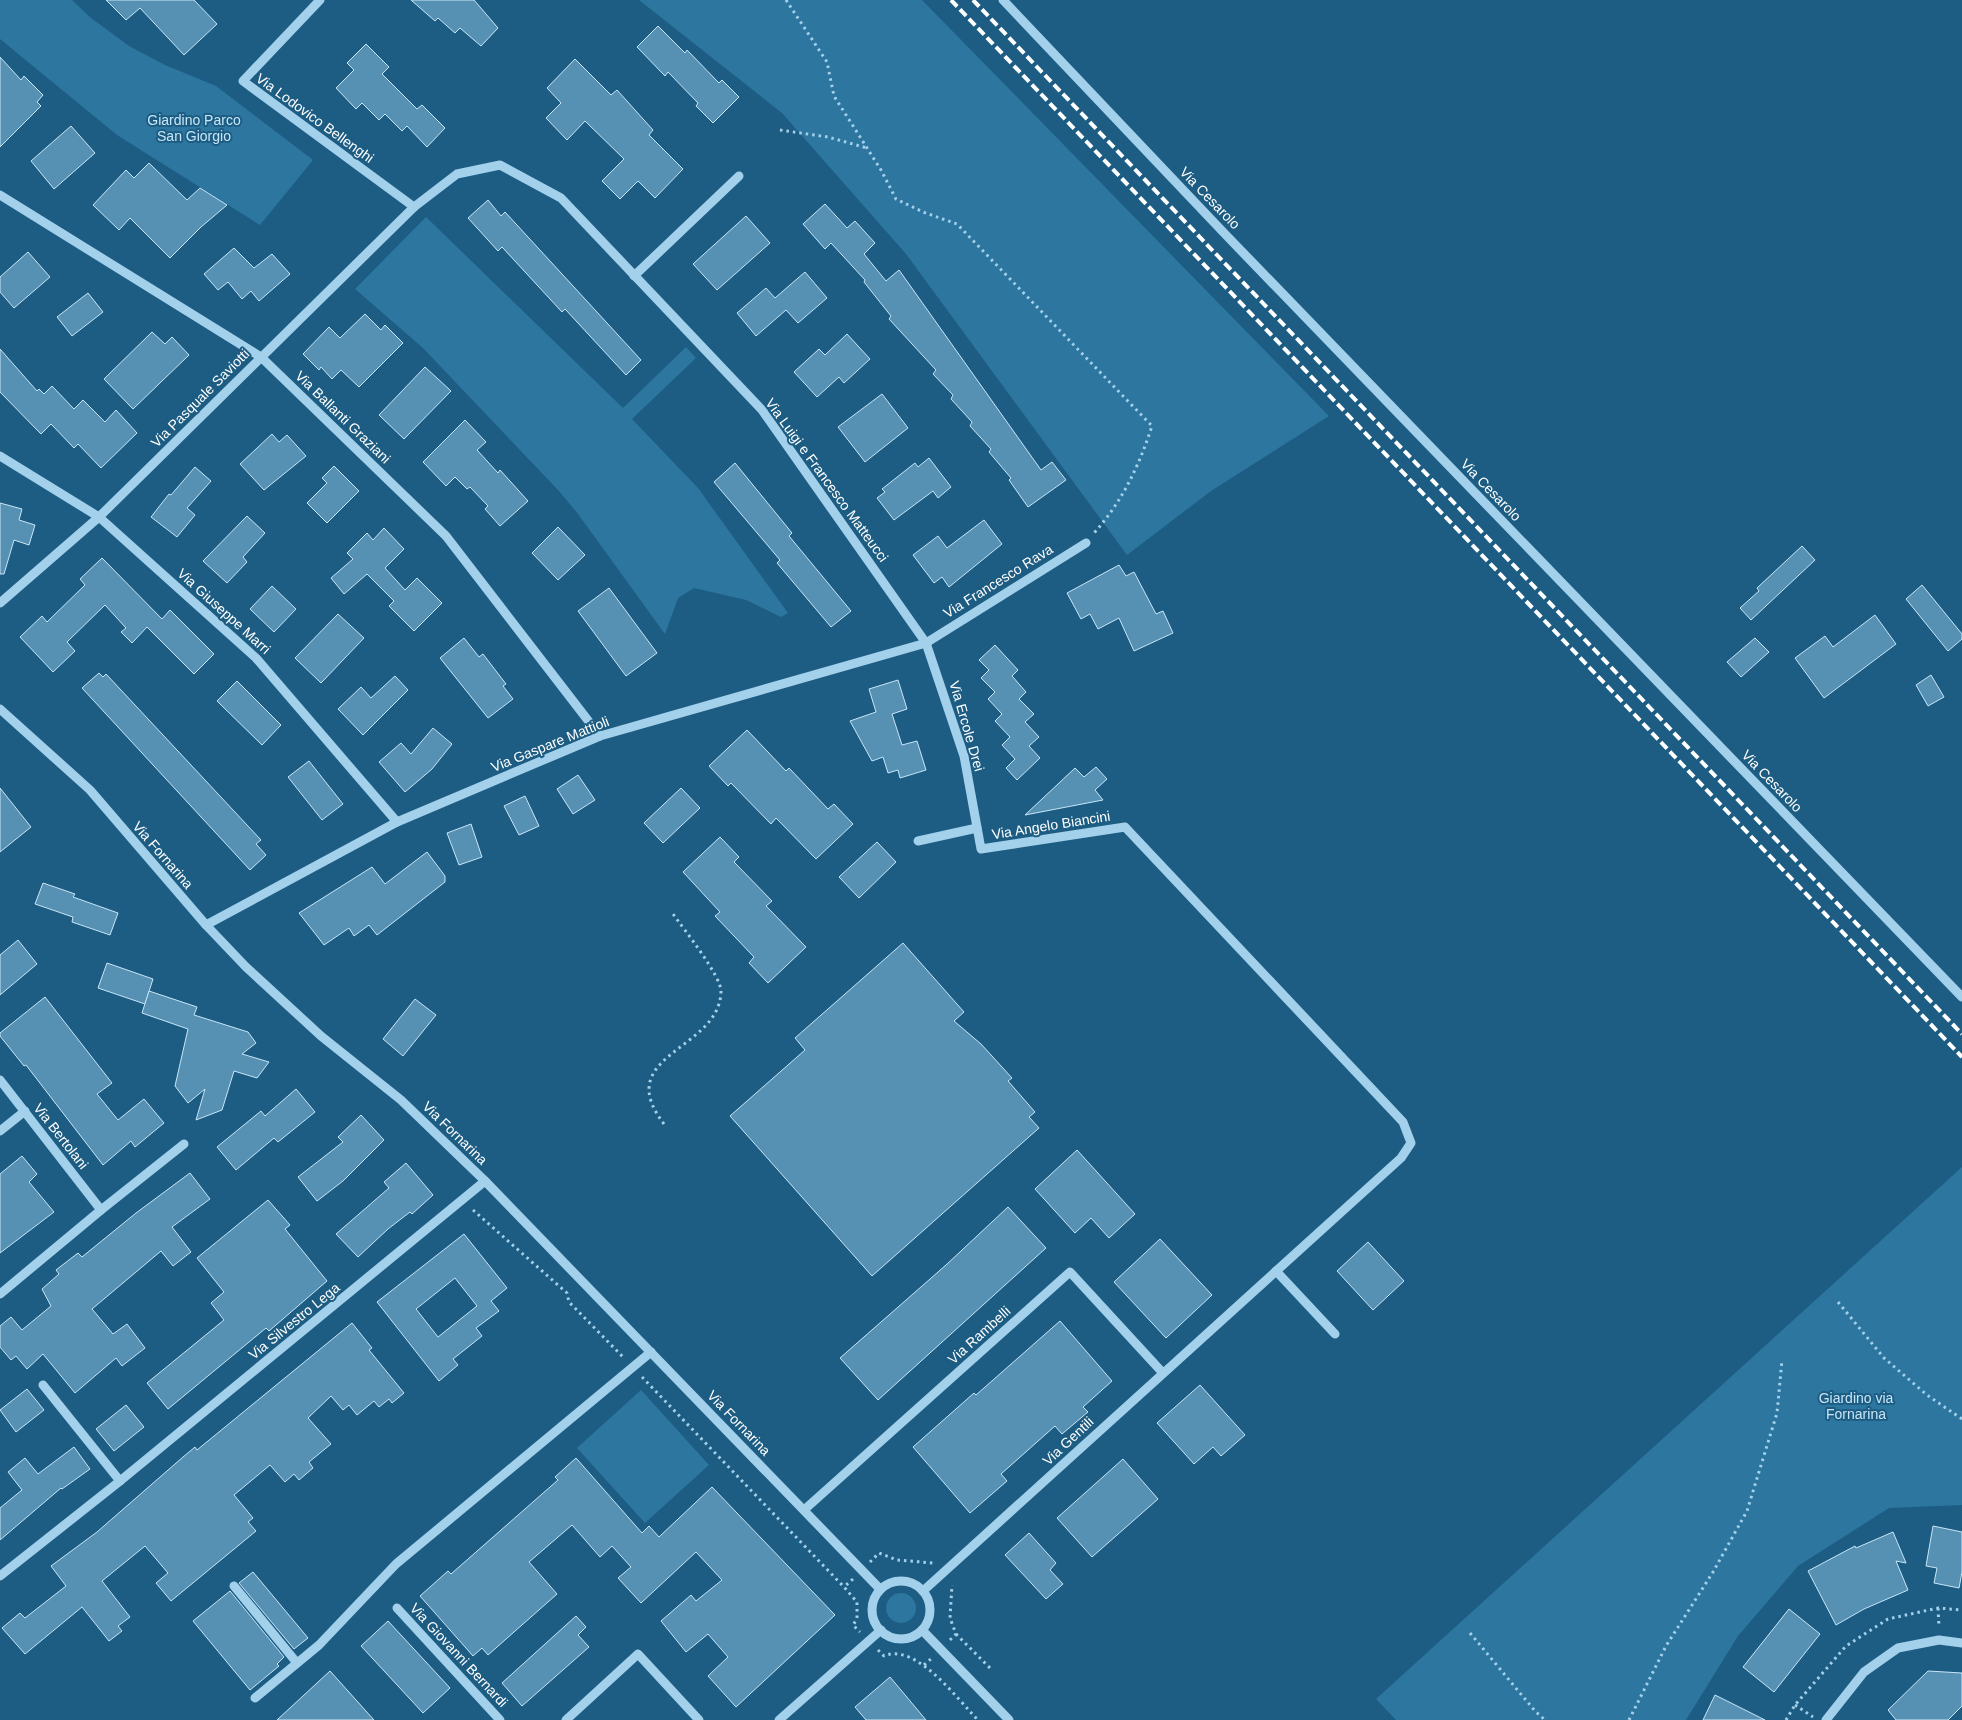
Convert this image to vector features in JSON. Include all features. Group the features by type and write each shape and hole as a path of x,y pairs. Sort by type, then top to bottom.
{"street":[{"name":"Via Lodovico Bellenghi","path":"320,0 242,81 414,207"},
{"name":"Via Cesarolo","path":"1003,0 1232,241 1962,997"},
{"name":"Via Luigi e Francesco Matteucci","path":"414,207 457,174 500,165 561,198 762,410 926,643"},
{"path":"634,276 739,176"},
{"name":"Via Ballanti Graziani","path":"0,195 261,357 446,536 600,736"},
{"name":"Via Pasquale Saviotti","path":"0,602 99,517 414,207"},
{"name":"Via Giuseppe Marri","path":"0,456 99,517 256,658 397,822"},
{"name":"Via Francesco Rava","path":"926,643 1086,543"},
{"name":"Via Gaspare Mattioli","path":"206,926 397,822 600,736 926,643"},
{"name":"Via Ercole Drei","path":"926,643 964,756 980,849"},
{"name":"Via Fornarina","path":"0,709 90,790 206,926 321,1036 401,1100 485,1181 880,1589"},
{"name":"Via Angelo Biancini","path":"980,849 1125,827"},
{"name":"Via Gentili","path":"923,1591 1162,1372 1401,1158 1411,1142 1403,1122 1125,827"},
{"path":"918,841 976,828"},
{"name":"Via Bertolani","path":"0,1080 101,1210"},
{"path":"0,1131 24,1111"},
{"path":"0,1294 184,1144"},
{"name":"Via Silvestro Lega","path":"0,1576 120,1481 485,1181"},
{"path":"1276,1271 1335,1334"},
{"name":"Via Rambelli","path":"804,1510 1070,1272 1162,1372"},
{"path":"255,1698 319,1645 396,1564 651,1352"},
{"path":"43,1385 120,1481"},
{"path":"897,1581 907,1581 923,1591 928,1598 929,1615 922,1630 914,1635 897,1638 881,1630 872,1614 875,1597 880,1589 897,1581"},
{"path":"234,1586 297,1664"},
{"name":"Via Giovanni Bernardi","path":"397,1608 500,1720"},
{"path":"779,1720 881,1630"},
{"path":"922,1630 1009,1720"},
{"path":"1826,1720 1864,1672 1898,1648 1940,1640 1962,1643"},
{"path":"566,1720 638,1654 699,1720"}],"path":[{"path":"786,0 826,62 834,96 896,199 923,212 958,224 1152,426 1138,467 1114,511 1086,543"},
{"path":"780,130 828,138 867,148"},
{"path":"664,1124 653,1110 649,1096 650,1077 658,1065 707,1025 718,1005 722,990 717,977 673,914"},
{"path":"473,1210 567,1293 569,1302 625,1359"},
{"path":"1838,1302 1884,1358 1927,1395 1962,1419"},
{"path":"1629,1720 1666,1646 1713,1572 1747,1511 1777,1414 1782,1360"},
{"path":"640,1374 857,1602 857,1619 853,1624 868,1641 884,1656 900,1653 924,1665 978,1720"},
{"path":"844,1588 879,1553 886,1558 906,1562 932,1562 952,1585 950,1618 956,1634 992,1669"},
{"path":"1938,1608 1940,1640"},
{"path":"1786,1720 1795,1705 1846,1646 1888,1619 1938,1608 1962,1610"},
{"path":"1470,1633 1534,1711 1545,1720"},
{"path":"924,1665 956,1634"},
{"path":"1795,1705 1817,1720"}],"green space":[{"name":"Giardino Parco San Giorgio","path":"0,0 72,0 91,18 129,46 165,65 216,86 313,160 260,225 117,135 0,39"},
{"path":"639,0 922,0 1329,416 1211,491 1127,555 906,254 782,113"},
{"path":"426,217 623,408 686,347 696,358 632,419 698,488 788,613 781,617 746,600 694,588 678,598 665,634 578,514 559,491 423,348 355,289"},
{"name":"Giardino via Fornarina","path":"1962,1167 1962,1505 1889,1508 1798,1566 1738,1636 1686,1720 1396,1720 1376,1699"},
{"path":"641,1390 709,1465 645,1523 577,1448"},
{"path":"901,1593 912,1597 916,1608 912,1619 901,1623 890,1619 886,1608 890,1597"}],"building":[{"path":"106,0 194,0 217,24 184,55 140,8 126,20"},
{"path":"411,0 474,0 498,28 481,46 460,28 455,33 438,18 435,21"},
{"path":"658,26 685,53 687,50 719,83 722,80 739,97 713,123 696,106 698,103 668,72 665,76 637,47"},
{"path":"366,44 389,67 382,74 417,109 422,105 445,128 427,147 407,126 402,131 385,114 379,120 362,103 356,109 336,88 354,70 347,63"},
{"path":"0,57 21,80 24,76 43,95 37,102 41,106 0,147"},
{"path":"575,59 611,95 617,90 653,130 649,135 683,169 655,198 638,181 620,199 602,181 624,159 585,121 567,140 546,118 561,103 547,88"},
{"path":"71,126 95,153 54,189 31,161"},
{"path":"149,163 187,200 200,188 227,205 201,227 170,258 130,218 119,230 93,205 126,170 134,178"},
{"path":"488,200 501,216 505,212 641,360 626,375 565,309 562,312 502,247 498,251 468,218"},
{"path":"825,204 847,228 855,221 875,243 864,254 886,281 899,270 1041,470 1052,462 1066,480 1028,507 1009,480 1011,478 989,452 991,449 970,426 972,422 951,399 953,395 933,374 936,370 889,319 891,316 864,282 865,280 831,243 825,249 803,224"},
{"path":"746,216 770,243 717,290 693,264"},
{"path":"234,248 254,268 272,254 290,274 259,301 251,291 242,299 228,282 218,290 204,274"},
{"path":"28,252 50,277 14,308 0,292 0,277"},
{"path":"805,272 827,298 798,323 786,310 756,336 737,313 766,288 775,298"},
{"path":"88,293 103,312 72,336 57,317"},
{"path":"365,314 381,330 385,325 403,343 359,387 341,370 332,379 321,367 319,370 303,354 329,327 340,338"},
{"path":"152,332 165,344 172,337 189,355 133,409 104,379"},
{"path":"847,334 870,359 844,383 839,377 817,397 794,372 819,349 825,355"},
{"path":"0,349 37,391 39,389 44,394 52,386 74,409 83,400 105,422 116,410 137,433 101,468 78,444 74,448 51,424 41,434 0,392"},
{"path":"425,367 451,391 404,439 379,415"},
{"path":"882,394 908,428 865,462 838,427"},
{"path":"465,420 486,442 477,450 498,473 500,470 528,501 500,526 485,509 488,506 470,487 467,489 455,477 446,486 423,462"},
{"path":"272,434 279,442 287,435 306,456 264,490 240,464"},
{"path":"929,458 951,487 938,498 933,491 894,520 877,498 885,492 882,489 915,463 918,467"},
{"path":"735,463 792,533 789,536 851,611 831,627 777,563 780,560 714,482"},
{"path":"334,466 359,491 327,523 307,503 327,483 322,478"},
{"path":"195,467 211,481 187,508 195,515 177,537 151,517 169,494 171,495"},
{"path":"0,503 22,509 19,520 35,525 29,545 14,540 4,574 0,574"},
{"path":"247,516 265,533 243,557 247,562 227,583 203,561"},
{"path":"984,520 1002,544 949,587 942,577 934,583 913,555 938,536 947,548"},
{"path":"558,527 585,555 558,580 532,553"},
{"path":"384,528 404,549 385,568 405,590 417,578 442,603 414,631 389,606 394,601 367,574 344,594 331,578 353,559 347,553 367,533 373,540"},
{"path":"1802,546 1815,560 1751,620 1740,608 1759,591 1757,588"},
{"path":"102,558 162,619 170,610 214,654 194,674 147,627 132,643 121,632 126,628 105,605 67,642 75,651 53,672 20,637 42,616 47,622 85,585 80,579"},
{"path":"1119,565 1126,576 1134,572 1156,614 1163,611 1173,633 1134,651 1119,618 1098,629 1090,614 1081,619 1067,593"},
{"path":"1922,585 1962,634 1962,639 1948,651 1906,599"},
{"path":"272,586 296,609 274,632 250,609"},
{"path":"609,588 657,653 626,676 578,611"},
{"path":"338,614 364,638 321,683 295,658"},
{"path":"1875,615 1896,644 1824,698 1795,658 1825,636 1833,647"},
{"path":"464,638 479,657 483,654 506,684 503,686 513,699 488,718 440,658"},
{"path":"1755,638 1769,652 1741,677 1727,662"},
{"path":"995,645 1018,670 1012,676 1026,692 1019,699 1034,714 1025,722 1039,737 1029,746 1040,758 1017,780 1006,768 1015,759 1002,745 1010,737 995,721 1002,714 988,699 995,692 981,678 989,670 979,660"},
{"path":"99,673 103,677 106,674 261,840 256,844 266,855 250,870 82,688"},
{"path":"1931,675 1944,697 1928,706 1916,685"},
{"path":"395,676 408,690 363,735 338,709 361,687 371,698"},
{"path":"898,680 907,709 892,714 902,745 917,741 926,770 900,778 898,770 888,773 883,757 872,761 850,721 876,712 869,689"},
{"path":"237,681 281,725 262,745 217,701"},
{"path":"433,728 452,744 432,769 405,792 379,762 401,743 411,754"},
{"path":"747,730 786,771 789,768 828,809 834,804 853,824 816,859 776,818 771,824 731,783 728,786 709,766"},
{"path":"309,761 343,804 322,820 288,777"},
{"path":"1096,767 1107,779 1095,790 1103,800 1025,815 1075,768 1084,777"},
{"path":"578,775 595,800 573,814 557,789"},
{"path":"0,788 31,827 0,852"},
{"path":"681,788 700,808 663,843 644,823"},
{"path":"525,796 539,826 519,835 504,806"},
{"path":"471,824 482,857 459,865 447,833"},
{"path":"720,837 739,857 734,862 772,901 766,906 806,947 768,983 749,963 754,957 715,916 720,912 683,872"},
{"path":"877,842 896,862 859,898 839,877"},
{"path":"427,852 445,876 445,882 377,935 369,925 354,936 349,928 324,945 299,913 372,867 385,884"},
{"path":"43,883 75,894 73,897 118,913 110,935 72,922 73,917 35,904"},
{"path":"18,940 37,964 0,995 0,955"},
{"path":"903,943 964,1012 954,1021 981,1044 1012,1078 1008,1081 1035,1112 1029,1117 1039,1128 872,1276 730,1116 805,1050 795,1038"},
{"path":"107,963 153,979 145,1004 98,988"},
{"path":"149,991 197,1007 194,1015 248,1032 256,1043 242,1054 269,1062 257,1078 234,1071 222,1110 196,1120 205,1089 188,1103 175,1086 188,1029 142,1013"},
{"path":"45,997 112,1083 97,1094 118,1120 144,1099 164,1123 135,1147 131,1141 103,1165 26,1065 24,1066 0,1036 0,1033"},
{"path":"415,999 436,1015 403,1056 383,1039"},
{"path":"296,1089 315,1112 278,1142 274,1138 236,1170 217,1147 261,1111 265,1116"},
{"path":"361,1115 384,1140 343,1181 317,1201 298,1177 343,1142 338,1137"},
{"path":"1077,1150 1135,1214 1109,1238 1091,1218 1075,1233 1035,1189"},
{"path":"22,1156 37,1174 29,1182 54,1212 0,1253 0,1174"},
{"path":"406,1163 433,1195 412,1214 410,1212 388,1229 358,1257 336,1234 389,1188 384,1182"},
{"path":"190,1173 210,1199 172,1227 191,1252 173,1266 161,1251 92,1309 113,1334 127,1324 145,1348 122,1366 116,1358 75,1393 43,1354 27,1369 16,1356 11,1360 0,1347 0,1326 11,1317 22,1330 51,1306 42,1289 59,1274 56,1270 78,1253 82,1257 136,1213"},
{"path":"268,1200 290,1225 285,1229 327,1281 269,1331 266,1328 168,1409 147,1383 224,1320 211,1303 224,1292 197,1258"},
{"path":"1008,1207 1046,1248 878,1400 840,1358 946,1265"},
{"path":"464,1234 507,1288 491,1301 499,1311 476,1328 482,1336 453,1359 458,1365 439,1381 377,1302","holes":["455,1278 477,1306 438,1337 416,1309"]},
{"path":"1160,1239 1212,1295 1166,1338 1114,1282"},
{"path":"1368,1242 1404,1281 1373,1310 1337,1271"},
{"path":"1060,1321 1112,1381 1083,1407 1088,1412 1062,1434 1055,1426 1001,1474 1007,1481 970,1513 913,1447 974,1393 976,1395"},
{"path":"352,1323 372,1348 369,1350 404,1393 392,1403 389,1399 379,1407 374,1401 357,1415 349,1405 343,1410 331,1396 308,1418 331,1444 309,1462 313,1468 299,1480 294,1474 285,1482 270,1465 234,1495 253,1518 248,1522 256,1531 171,1601 156,1583 168,1573 145,1546 102,1581 130,1617 118,1626 122,1631 109,1641 82,1607 25,1654 2,1628 20,1613 25,1618 66,1586 51,1566 97,1532 195,1447 197,1450"},
{"path":"1200,1385 1245,1435 1221,1456 1213,1447 1194,1464 1157,1423"},
{"path":"27,1389 44,1410 16,1432 0,1410"},
{"path":"126,1405 144,1427 114,1451 96,1429"},
{"path":"74,1447 90,1469 61,1488 0,1540 0,1508 22,1490 8,1472 25,1458 38,1474"},
{"path":"576,1458 642,1533 649,1526 659,1537 712,1487 835,1615 736,1707 708,1676 728,1657 708,1634 686,1652 661,1621 691,1595 696,1601 722,1580 696,1552 641,1603 618,1578 631,1567 612,1546 600,1557 572,1525 529,1562 557,1594 488,1655 482,1648 473,1656 420,1596 448,1571 451,1574 558,1480 555,1477"},
{"path":"1123,1459 1158,1499 1092,1557 1057,1518"},
{"path":"1933,1526 1962,1532 1962,1572 1959,1588 1934,1583 1937,1568 1926,1566"},
{"path":"1893,1532 1906,1563 1896,1561 1908,1590 1864,1609 1836,1625 1808,1571 1855,1546 1856,1548"},
{"path":"1029,1533 1056,1563 1050,1570 1063,1584 1046,1599 1005,1555"},
{"path":"253,1572 308,1638 294,1649 239,1583"},
{"path":"230,1591 284,1657 277,1664 279,1666 250,1690 193,1621"},
{"path":"1789,1609 1820,1634 1774,1692 1743,1667"},
{"path":"576,1616 586,1627 578,1635 589,1647 522,1706 502,1683"},
{"path":"388,1621 450,1688 423,1713 361,1646"},
{"path":"330,1671 374,1720 277,1720"},
{"path":"1928,1671 1962,1673 1962,1706 1948,1720 1896,1720 1888,1710"},
{"path":"890,1677 926,1720 866,1720 855,1707"},
{"path":"1715,1695 1765,1720 1703,1720"}],"railway":[{"path":"951,0 1962,1057"},
{"path":"973,0 1962,1034"}]}
